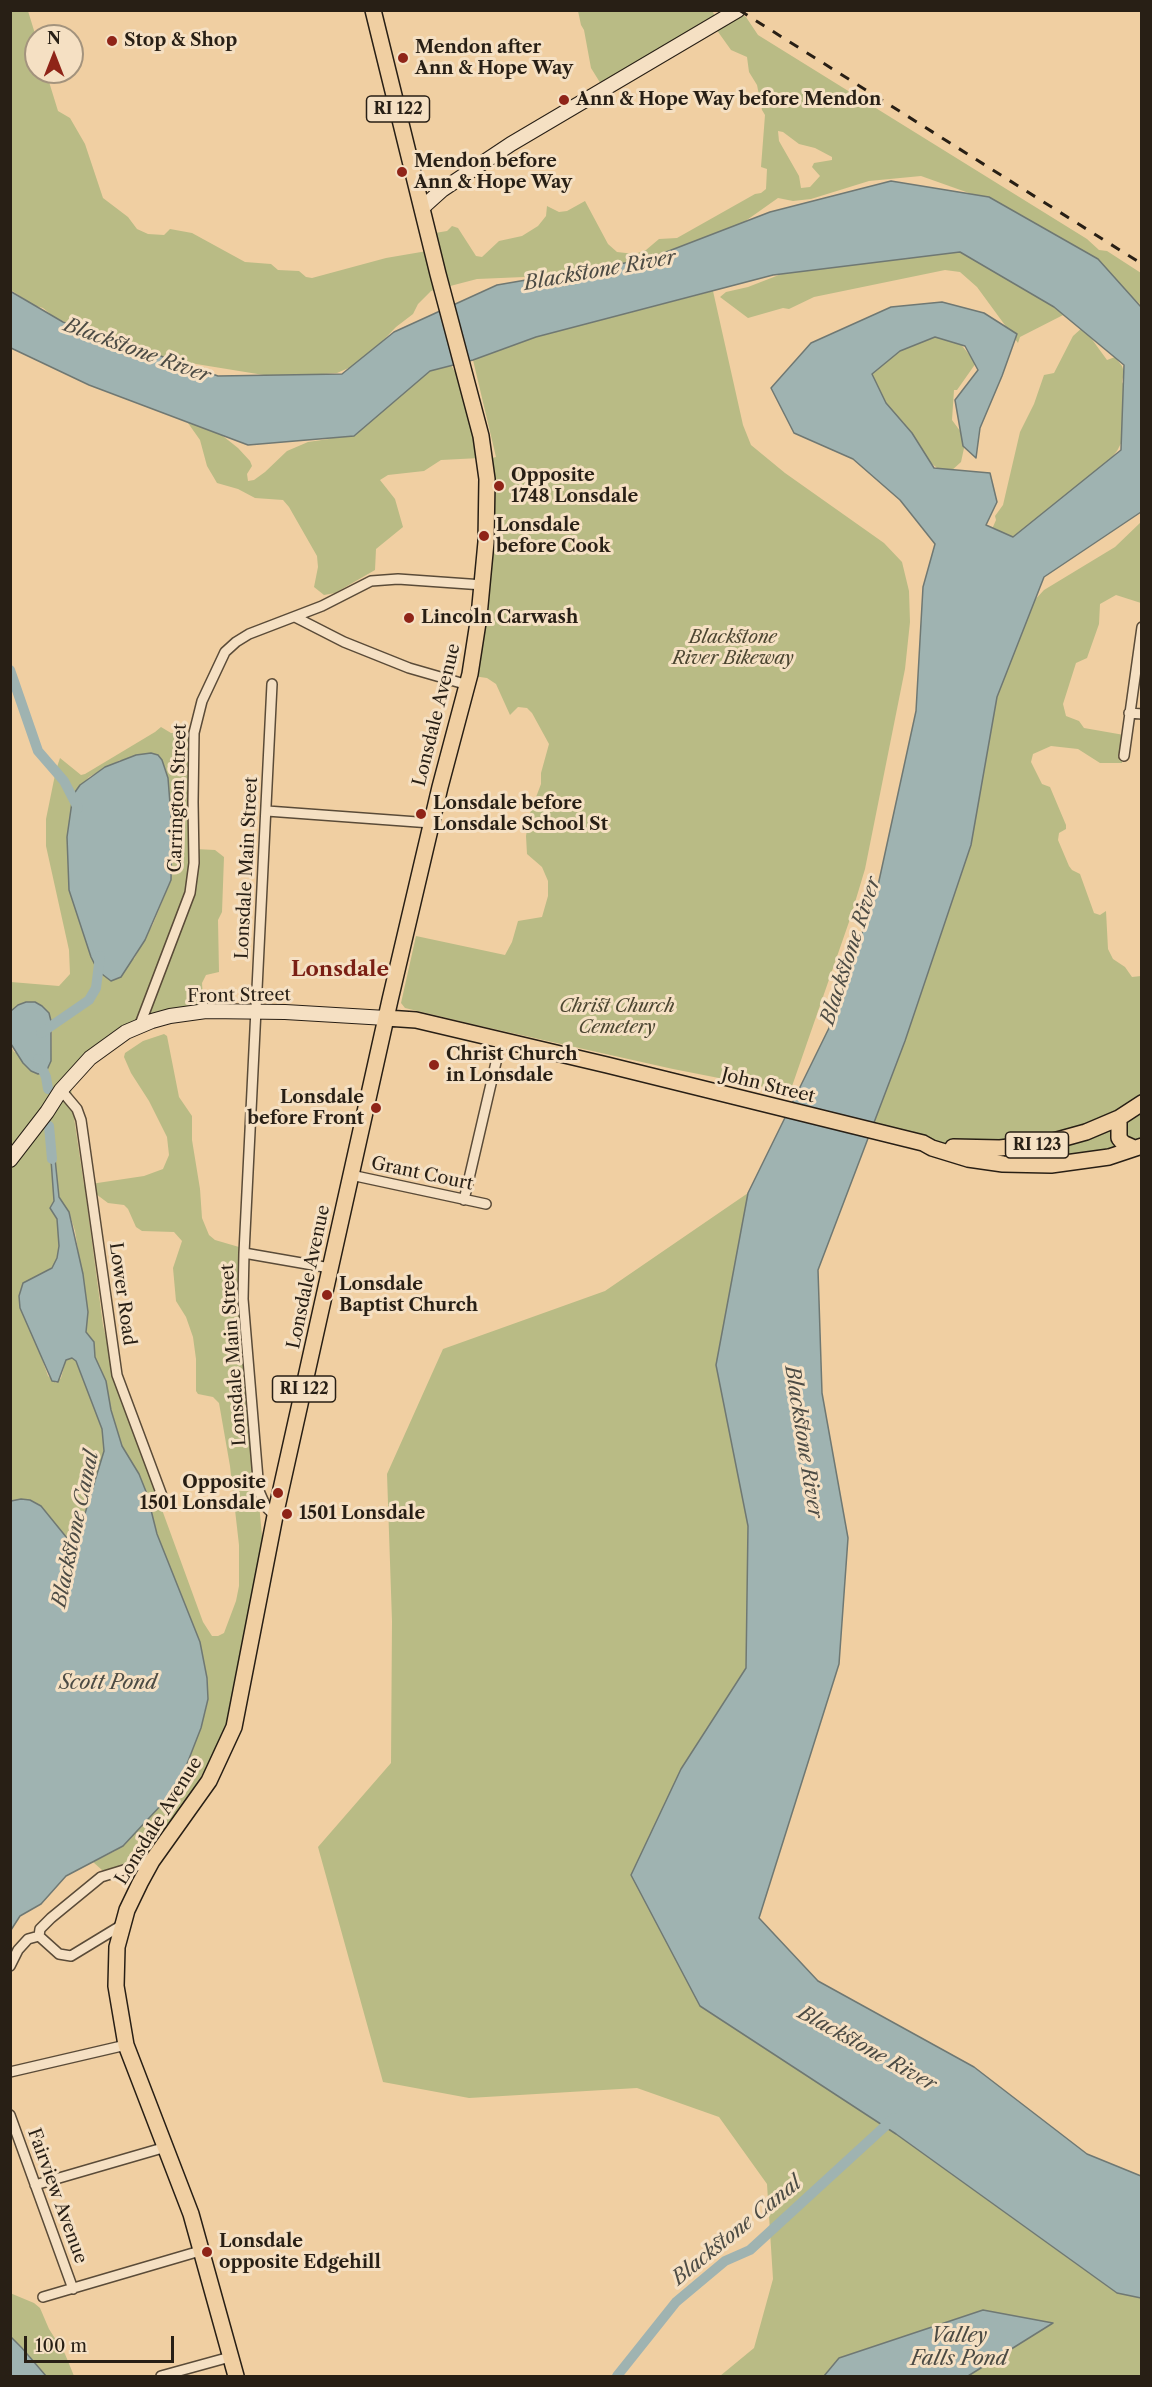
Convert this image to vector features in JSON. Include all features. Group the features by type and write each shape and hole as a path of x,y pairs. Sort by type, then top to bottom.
{"main road":[{"name":"RI 122","path":"373,10 422,208"},
{"path":"422,208 442,190 511,144 738,10"},
{"name":"Lonsdale Avenue","path":"236,2376 191,2214 126,2045 116,1986 116,1960 127,1910 152,1861 212,1776 234,1727 275,1516 386,1018 431,823 468,685 483,585 488,499 486,468 481,436 422,208"},
{"name":"Front Street","path":"10,1160 61,1090 99,1050 126,1032 139,1027 170,1016 189,1013 256,1011 386,1018"},
{"name":"John Street","path":"386,1018 416,1020 923,1143 968,1159 1027,1165 1080,1162 1138,1147"},
{"name":"RI 123","path":"923,1143 967,1148 1035,1145 1086,1132 1119,1118 1142,1103"},
{"path":"1119,1118 1119,1138 1123,1143 1138,1147"},
{"path":"1027,1165 1035,1145"}],"street":[{"name":"Carrington Street","path":"139,1027 181,920 192,884 194,863 193,748 197,717 225,652 249,634 295,617 371,581 398,579 483,585"},
{"path":"295,617 344,642 409,668 468,685"},
{"path":"1124,756 1142,627"},
{"name":"Lonsdale Main Street","path":"272,684 243,1299 260,1491 266,1507 275,1516"},
{"path":"1129,713 1142,714"},
{"path":"267,811 431,823"},
{"path":"464,1200 501,1041"},
{"name":"Lower Road","path":"61,1090 77,1108 81,1120 117,1375 164,1502"},
{"name":"Grant Court","path":"351,1175 486,1204"},
{"path":"244,1253 330,1268"},
{"path":"39,1936 40,1929 51,1918 101,1877 152,1861"},
{"path":"39,1936 59,1954 71,1956 122,1925"},
{"path":"10,1966 18,1950 28,1939 39,1936"},
{"path":"10,2072 126,2045"},
{"name":"Fairview Avenue","path":"10,2115 73,2289"},
{"path":"35,2185 166,2146"},
{"path":"43,2297 200,2251"},
{"path":"161,2376 230,2357"}],"green space":[{"path":"712,10 719,25 741,14 746,17 758,35 1087,239 1099,250 1107,251 1141,273 1141,305 1112,279 983,198 921,176 869,181 811,199 793,201 778,198 713,244 601,272 477,279 431,291 418,304 413,314 396,327 374,350 351,367 337,373 276,377 147,356 78,331 11,290 10,11 28,11 32,24 24,24 24,84 50,84 58,111 70,118 85,144 103,198 128,217 137,229 148,234 164,235 170,229 192,233 245,262 271,264 278,270 299,271 306,277 312,278 386,258 427,251 429,234 447,231 452,226 458,228 476,256 482,257 499,241 522,236 538,226 546,216 547,206 559,212 567,211 585,201 608,244 617,252 635,254 646,250 659,239 677,238 766,189 767,169 761,167 765,115 757,85 749,72 747,57 731,50 716,29 604,89 591,68 578,11","holes":["778,131 799,144 815,148 832,157 832,160 814,163 812,167 820,176 810,187 801,188 799,176 779,141"]},
{"path":"952,242 1071,311 1020,337 1018,343 977,287 960,272 945,270 814,297 789,309 783,308 748,318 720,297 726,292 748,287 802,266"},
{"name":"Blackstone River Bikeway","path":"713,291 743,425 751,445 785,473 884,543 902,562 909,591 910,622 905,669 865,869 790,1092 673,1069 476,1025 405,1008 401,1003 416,936 505,955 512,942 518,921 542,917 548,896 548,881 542,867 527,854 526,836 530,813 541,784 541,773 549,744 527,708 518,707 510,715 496,684 487,678 473,676 485,460 496,457 473,360 536,337"},
{"path":"1083,327 1107,360 1115,357 1122,366 1124,372 1122,382 1126,389 1131,424 1117,451 1083,491 1012,541 985,545 996,520 995,516 1003,505 1020,432 1034,404 1044,375 1054,373 1073,336"},
{"path":"945,336 959,342 976,363 957,390 954,390 952,420 966,439 961,462 950,472 944,473 928,461 903,422 877,406 869,373 878,362 917,341"},
{"path":"451,365 474,404 480,458 441,460 424,471 388,475 380,480 395,499 403,527 376,549 375,570 335,593 324,595 314,587 318,567 317,556 289,507 283,500 255,498 238,489 217,483 207,466 200,440 176,406 189,409 238,448 252,466 247,474 248,481 254,480 265,472 287,451 308,442 329,439 430,371"},
{"path":"1141,522 1141,603 1116,595 1100,604 1099,624 1087,658 1076,663 1063,704 1066,716 1079,721 1084,728 1124,735 1122,763 1100,763 1078,749 1051,746 1033,754 1031,762 1042,784 1050,787 1066,825 1066,829 1059,833 1058,840 1069,866 1080,874 1094,913 1100,915 1106,911 1108,949 1113,959 1125,967 1132,977 1141,976 1141,1144 1029,1163 870,1131 988,673 1032,603 1044,590 1115,547"},
{"path":"161,727 171,733 194,734 195,849 215,850 224,857 222,912 218,920 219,972 206,975 202,983 204,1013 163,1020 100,1050 71,1082 72,1104 84,1185 144,1176 163,1169 169,1155 167,1137 124,1057 125,1053 143,1041 164,1034 167,1036 179,1097 192,1116 192,1140 202,1218 209,1235 215,1240 239,1247 239,1293 263,1546 232,1706 223,1737 211,1761 140,1870 130,1874 102,1870 93,1862 115,1851 185,1769 205,1713 208,1699 207,1678 200,1642 157,1534 147,1494 139,1474 122,1446 111,1410 106,1381 95,1357 94,1342 86,1332 88,1312 75,1231 69,1212 59,1197 50,1149 54,1201 50,1208 57,1219 59,1246 57,1258 52,1268 23,1283 48,1376 56,1383 61,1378 66,1360 72,1358 76,1361 102,1429 104,1451 80,1530 74,1538 67,1538 41,1506 30,1500 11,1501 10,1044 14,1052 51,1061 52,1031 42,1006 35,1002 26,1002 11,1011 11,982 59,986 70,974 69,950 46,846 46,819 60,758 81,775 85,774","holes":["120,760 162,760 168,778 170,799 171,880 153,924 134,959 91,957 67,837 73,795 89,777","85,1189 108,1203 124,1205 136,1227 142,1231 174,1232 182,1241 173,1268 176,1301 186,1317 193,1337 196,1391 198,1394 213,1397 219,1403 230,1466 239,1545 239,1586 236,1601 224,1633 218,1636 212,1636 203,1622 119,1392 103,1325"]},
{"path":"748,1193 716,1365 748,1526 746,1668 681,1769 700,2006 896,2134 1117,2293 1141,2298 1141,2376 968,2376 1053,2323 983,2310 839,2358 824,2376 720,2376 754,2348 773,2279 767,2184 719,2117 637,2088 469,2098 383,2082 318,1847 391,1763 392,1621 387,1474 443,1349 605,1291"},
{"path":"10,2293 40,2308 74,2376 46,2376 11,2337"}],"water":[{"name":"Blackstone River","path":"891,181 989,197 1098,259 1141,307 1141,512 1044,577 997,697 971,845 905,1041 818,1270 822,1393 848,1538 839,1664 759,1918 818,1981 974,2067 1087,2154 1141,2176 1141,2298 1117,2293 896,2134 700,2006 631,1875 681,1769 746,1668 748,1526 716,1365 748,1193 829,1028 877,890 916,711 923,587 935,544 900,500 853,459 794,433 771,388 811,343 891,307 942,302 984,313 1017,334 980,428 976,458 963,446 955,400 978,370 965,346 935,337 900,351 872,374 886,403 912,433 934,468 990,473 997,502 986,525 1013,537 1121,450 1124,365 1054,307 960,252 773,275 536,337 473,360 430,371 354,436 248,445 89,385 11,348 10,291 63,322 218,376 342,374 394,332 497,285 648,259 770,212"},
{"path":"151,753 158,755 162,760 168,778 172,829 171,880 145,940 121,977 111,981 98,971 91,957 69,890 67,837 73,795 80,785 105,767 136,755"},
{"path":"26,1002 35,1002 42,1006 49,1013 51,1021 51,1061 46,1072 38,1074 23,1063 11,1044 11,1011"},
{"name":"Scott Pond","path":"50,1146 54,1149 59,1197 69,1212 83,1274 88,1312 86,1332 94,1342 95,1357 106,1381 111,1410 122,1446 139,1474 147,1494 157,1534 200,1642 207,1678 208,1699 201,1728 185,1769 174,1790 163,1803 123,1846 66,1876 41,1904 20,1916 11,1930 11,1501 30,1500 41,1506 67,1538 74,1538 80,1530 104,1451 102,1429 76,1361 72,1358 66,1360 58,1382 52,1381 20,1308 19,1296 23,1283 52,1268 57,1258 59,1246 57,1219 50,1208 54,1201"},
{"name":"Valley Falls Pond","path":"983,2310 1053,2323 968,2376 824,2376 839,2358"},
{"path":"11,2337 22,2348 46,2376 11,2376"}],"waterway":[{"name":"Blackstone Canal","path":"10,670 38,751 64,781 78,808"},
{"name":"Blackstone Canal","path":"41,1033 89,1000 96,988 100,956"},
{"name":"Blackstone Canal","path":"38,1059 46,1077 48,1089"},
{"name":"Blackstone Canal","path":"49,1126 52,1159"},
{"name":"Blackstone Canal","path":"617,2376 676,2302 725,2261 750,2250 894,2118"}],"railway":[{"path":"739,10 1142,264"}],"place":[{"name":"Stop & Shop","path":"112,41"},
{"name":"Mendon after Ann & Hope Way","path":"403,58"},
{"name":"Ann & Hope Way before Mendon","path":"564,100"},
{"name":"Mendon before Ann & Hope Way","path":"402,172"},
{"name":"Opposite 1748 Lonsdale","path":"499,486"},
{"name":"Lonsdale before Cook","path":"484,536"},
{"name":"Lincoln Carwash","path":"409,618"},
{"name":"Lonsdale before Lonsdale School St","path":"421,814"},
{"name":"Christ Church in Lonsdale","path":"434,1065"},
{"name":"Lonsdale before Front","path":"376,1108"},
{"name":"Lonsdale Baptist Church","path":"327,1295"},
{"name":"Opposite 1501 Lonsdale","path":"278,1493"},
{"name":"1501 Lonsdale","path":"287,1514"},
{"name":"Lonsdale opposite Edgehill","path":"207,2252"}],"district":[{"name":"Lonsdale","path":"340,970"}],"park label":[{"name":"Christ Church Cemetery","path":"617,1017"}]}
